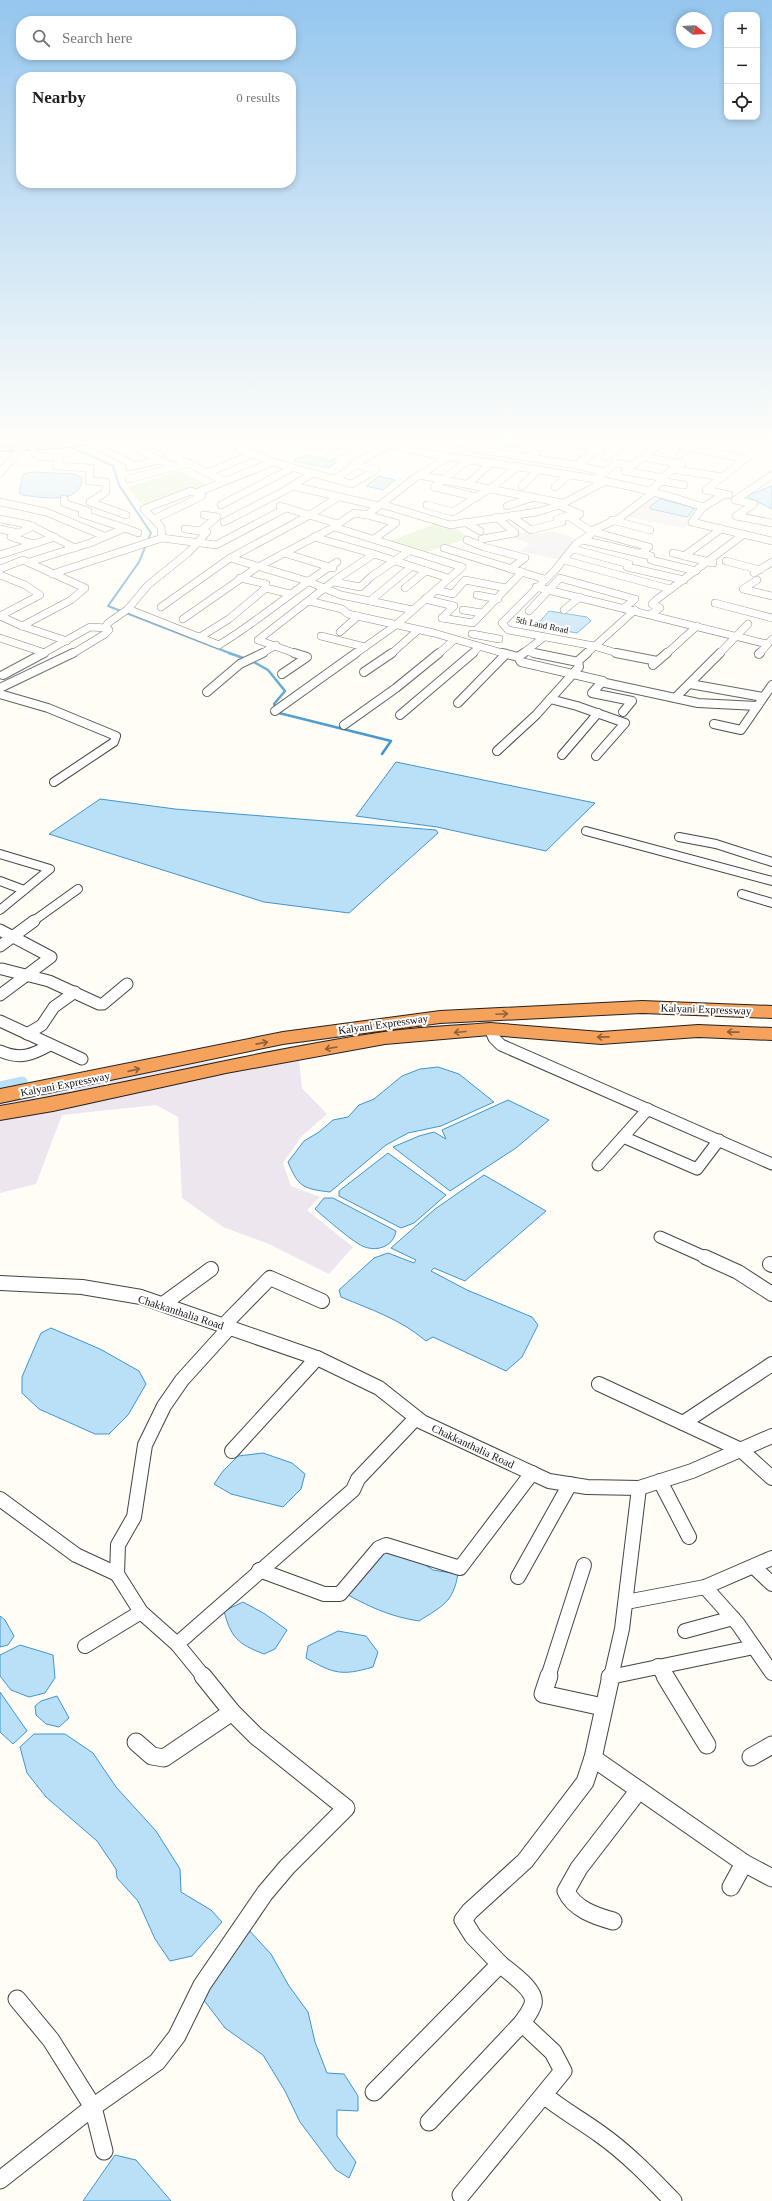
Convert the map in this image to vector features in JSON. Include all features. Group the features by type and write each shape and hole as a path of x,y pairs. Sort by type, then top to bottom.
{"highway":[{"name":"Kalyani Expressway","path":"0,1096 283,1038 440,1017 642,1007 772,1012"},
{"path":"0,1113 53,1104 226,1067 385,1038 490,1030 601,1038 698,1031 772,1034"}],"street":[{"path":"25,541 34,544"},
{"path":"0,555 44,541"},
{"path":"62,541 75,548"},
{"path":"29,562 75,548 93,541"},
{"path":"52,574 154,541"},
{"path":"181,541 216,545 224,541"},
{"path":"0,688 18,681 66,657 105,634 109,630 106,626 108,623 124,612 148,585 199,541"},
{"path":"161,607 230,558 263,541"},
{"path":"183,619 240,578 307,541"},
{"path":"327,541 448,578"},
{"path":"275,711 396,625 462,567 379,541"},
{"path":"469,541 495,550 525,558 510,569"},
{"path":"481,561 495,550 511,541"},
{"name":"5th Land Road","path":"582,541 572,549 564,560 502,623 508,630 594,646 654,664 698,626"},
{"path":"586,541 651,556 651,560 696,571"},
{"path":"626,541 649,547 640,554"},
{"path":"684,556 706,541"},
{"path":"651,614 660,608 652,604 670,589 696,571 713,563 737,541"},
{"path":"444,548 481,561 544,579"},
{"path":"572,549 630,564 627,567 684,580"},
{"path":"334,582 360,587 409,551"},
{"path":"60,552 82,565"},
{"path":"284,553 347,572"},
{"path":"672,553 713,563"},
{"path":"282,674 307,657 258,640 324,589 374,554"},
{"path":"0,555 15,563"},
{"path":"230,558 307,581 324,589 413,610"},
{"path":"0,569 23,560 85,588 71,600 22,626"},
{"path":"564,560 620,577 670,589"},
{"path":"726,561 760,570"},
{"path":"124,612 200,636 219,645 234,636 307,581 337,562"},
{"path":"749,577 772,562"},
{"path":"370,601 412,566"},
{"path":"405,588 426,571"},
{"path":"425,599 454,606 442,618 473,623 498,599 506,588 522,572"},
{"path":"0,575 25,585 40,595 28,603 0,616"},
{"path":"240,578 266,584 266,588"},
{"path":"530,611 560,578 635,598 624,608"},
{"path":"436,590 453,594 465,580 506,588"},
{"path":"757,580 743,589 772,596"},
{"path":"536,587 635,610 736,636 770,642"},
{"path":"200,636 229,619 266,588"},
{"path":"266,588 290,594"},
{"path":"477,595 498,599"},
{"path":"564,610 580,597"},
{"path":"309,601 342,609 348,614 418,630 505,655 518,657 544,637"},
{"path":"715,603 772,618"},
{"path":"463,610 482,613"},
{"path":"497,752 573,674 579,667 578,662 635,610"},
{"path":"0,616 22,626 67,641"},
{"path":"340,632 358,616"},
{"path":"675,698 748,624"},
{"path":"1,675 90,628 107,628"},
{"path":"364,672 393,652 418,630"},
{"path":"489,650 508,630"},
{"path":"472,634 499,639"},
{"path":"321,636 365,647"},
{"path":"0,638 45,653"},
{"path":"344,725 396,688 454,640"},
{"path":"759,654 770,642"},
{"path":"207,692 240,664 276,645"},
{"path":"400,715 462,664 479,647"},
{"path":"526,651 578,662"},
{"path":"458,703 505,655"},
{"path":"518,657 521,662 603,681 601,682 675,698 719,705 757,706"},
{"path":"1,675 18,681"},
{"path":"601,682 592,693 632,702 623,712"},
{"path":"690,684 763,697"},
{"path":"714,724 741,730 772,685"},
{"path":"0,694 48,708 116,736 114,742 54,782"},
{"path":"550,699 598,713 625,723 596,756"},
{"path":"562,755 598,713"},
{"path":"586,831 772,881"},
{"path":"679,837 716,844 772,862"},
{"path":"0,854 50,869 0,910"},
{"path":"0,881 24,890"},
{"path":"0,946 14,938 78,890"},
{"path":"742,894 772,903"},
{"path":"0,930 51,957 0,995"},
{"path":"2,969 27,974 75,992 89,1001 99,1004 103,1004 127,984"},
{"path":"27,1034 42,1025 54,1007 75,992"},
{"path":"0,1021 82,1059"},
{"path":"490,1030 494,1038 501,1044 772,1164"},
{"path":"0,1051 19,1059 32,1056 50,1045"},
{"path":"598,1165 648,1109"},
{"path":"623,1137 697,1169 719,1140"},
{"path":"660,1237 738,1272 772,1294"},
{"path":"163,1304 211,1269"},
{"path":"117,1574 118,1545 134,1517 138,1481 145,1445 164,1406 182,1380 227,1326 270,1278 322,1301"},
{"name":"Chakkanthalia Road","path":"0,1283 82,1287 141,1297 317,1358 379,1388 416,1418 549,1481 587,1487 639,1488 692,1472 772,1436"},
{"path":"232,1451 317,1358"},
{"path":"684,1422 772,1364"},
{"path":"599,1384 684,1422 741,1450 772,1478"},
{"path":"177,1644 353,1490 358,1479 416,1418"},
{"path":"260,1570 333,1596 340,1594 379,1548 386,1545 460,1568 532,1473"},
{"path":"660,1481 690,1537"},
{"path":"518,1577 570,1484"},
{"path":"428,2122 522,2023 532,2008 534,2001 532,1993 500,1964 463,1924 463,1920 470,1910 525,1862 585,1782 593,1758 622,1629 639,1488"},
{"path":"0,1499 76,1555 117,1574 141,1612 177,1644 232,1712 256,1736 346,1808 287,1867 265,1893 202,1985 177,2036 157,2062 93,2108 0,2180"},
{"path":"626,1602 705,1586 754,1567 772,1558"},
{"path":"584,1565 543,1694 604,1707"},
{"path":"754,1567 772,1584"},
{"path":"705,1586 733,1618 772,1673"},
{"path":"85,1646 141,1612"},
{"path":"685,1631 733,1618"},
{"path":"610,1677 754,1647"},
{"path":"658,1666 707,1745"},
{"path":"136,1742 153,1758 159,1760 232,1712"},
{"path":"751,1757 772,1745"},
{"path":"593,1758 744,1863 772,1878"},
{"path":"613,1921 587,1911 569,1897 566,1891 583,1863 639,1790"},
{"path":"731,1887 744,1863"},
{"path":"374,2092 500,1964"},
{"path":"17,1999 51,2040 93,2108 104,2151"},
{"path":"460,2195 561,2075 562,2066 556,2055 522,2023"},
{"path":"544,2095 564,2112 600,2134 646,2173 673,2201"}],"shaded area":[{"path":"521,541 578,541 562,560 520,551 530,544"},
{"path":"298,1050 302,1088 327,1114 301,1137 283,1163 291,1186 320,1197 307,1210 353,1247 329,1274 269,1244 223,1227 182,1198 178,1117 156,1105 62,1115 36,1184 0,1193 0,1102 174,1066"}],"green space":[{"path":"390,541 462,541 420,554 387,542"}],"water":[{"path":"549,611 587,617 591,621 577,633 536,626"},
{"path":"396,762 595,803 546,851 437,827 356,816"},
{"path":"100,799 175,809 436,830 438,833 349,913 264,902 49,834"},
{"path":"438,1067 459,1074 494,1102 441,1126 408,1133 386,1145 330,1192 308,1188 299,1182 295,1177 288,1162 304,1141 319,1132 333,1120 348,1117 359,1105 374,1099 402,1076 420,1069"},
{"path":"508,1100 549,1120 516,1148 450,1191 393,1147 419,1136 434,1132 446,1139 442,1130"},
{"path":"388,1153 446,1195 414,1223 401,1228 339,1196 339,1191"},
{"path":"484,1175 546,1211 465,1281 434,1268 431,1271 467,1290 532,1317 538,1325 522,1357 506,1371 433,1337 426,1341 396,1321 341,1297 339,1290 374,1258 388,1253 414,1263 416,1260 391,1248 435,1209"},
{"path":"324,1198 333,1198 396,1231 395,1236 389,1244 380,1248 375,1249 361,1245 315,1209"},
{"path":"51,1328 100,1349 139,1371 146,1384 128,1415 109,1434 95,1434 39,1409 22,1393 22,1377 41,1333"},
{"path":"263,1453 292,1463 305,1474 301,1489 283,1507 231,1494 214,1484 223,1471 238,1456"},
{"path":"391,1550 415,1558 433,1570 458,1574 456,1584 450,1598 440,1607 419,1621 399,1617 380,1610 343,1592 377,1554"},
{"path":"243,1602 265,1614 287,1630 275,1649 264,1654 248,1647 233,1634 224,1611"},
{"path":"0,1616 5,1620 14,1636 8,1645 0,1647"},
{"path":"338,1631 366,1636 378,1652 373,1667 353,1672 338,1672 306,1658 308,1646"},
{"path":"20,1645 53,1655 55,1678 45,1693 29,1697 11,1690 0,1676 0,1655"},
{"path":"0,1692 27,1731 13,1744 0,1732"},
{"path":"57,1696 69,1718 59,1727 46,1724 36,1715 35,1706 41,1701"},
{"path":"34,1734 65,1734 93,1753 116,1787 156,1831 180,1869 181,1892 211,1910 222,1922 192,1956 170,1961 155,1939 138,1901 117,1878 116,1869 97,1841 46,1797 27,1773 20,1747"},
{"path":"247,1928 271,1954 289,1986 308,2012 315,2042 327,2073 344,2074 358,2096 358,2111 337,2110 337,2136 356,2162 349,2178 336,2170 300,2122 285,2091 263,2055 225,2028 203,1999"},
{"path":"115,2155 136,2160 171,2201 83,2201"}],"waterway":[{"path":"148,541 139,562 108,606 232,654"},
{"path":"229,653 246,659"},
{"path":"252,661 268,670 285,691 274,704 279,713 391,741 382,754"},
{"path":"0,1087 22,1082"}]}
